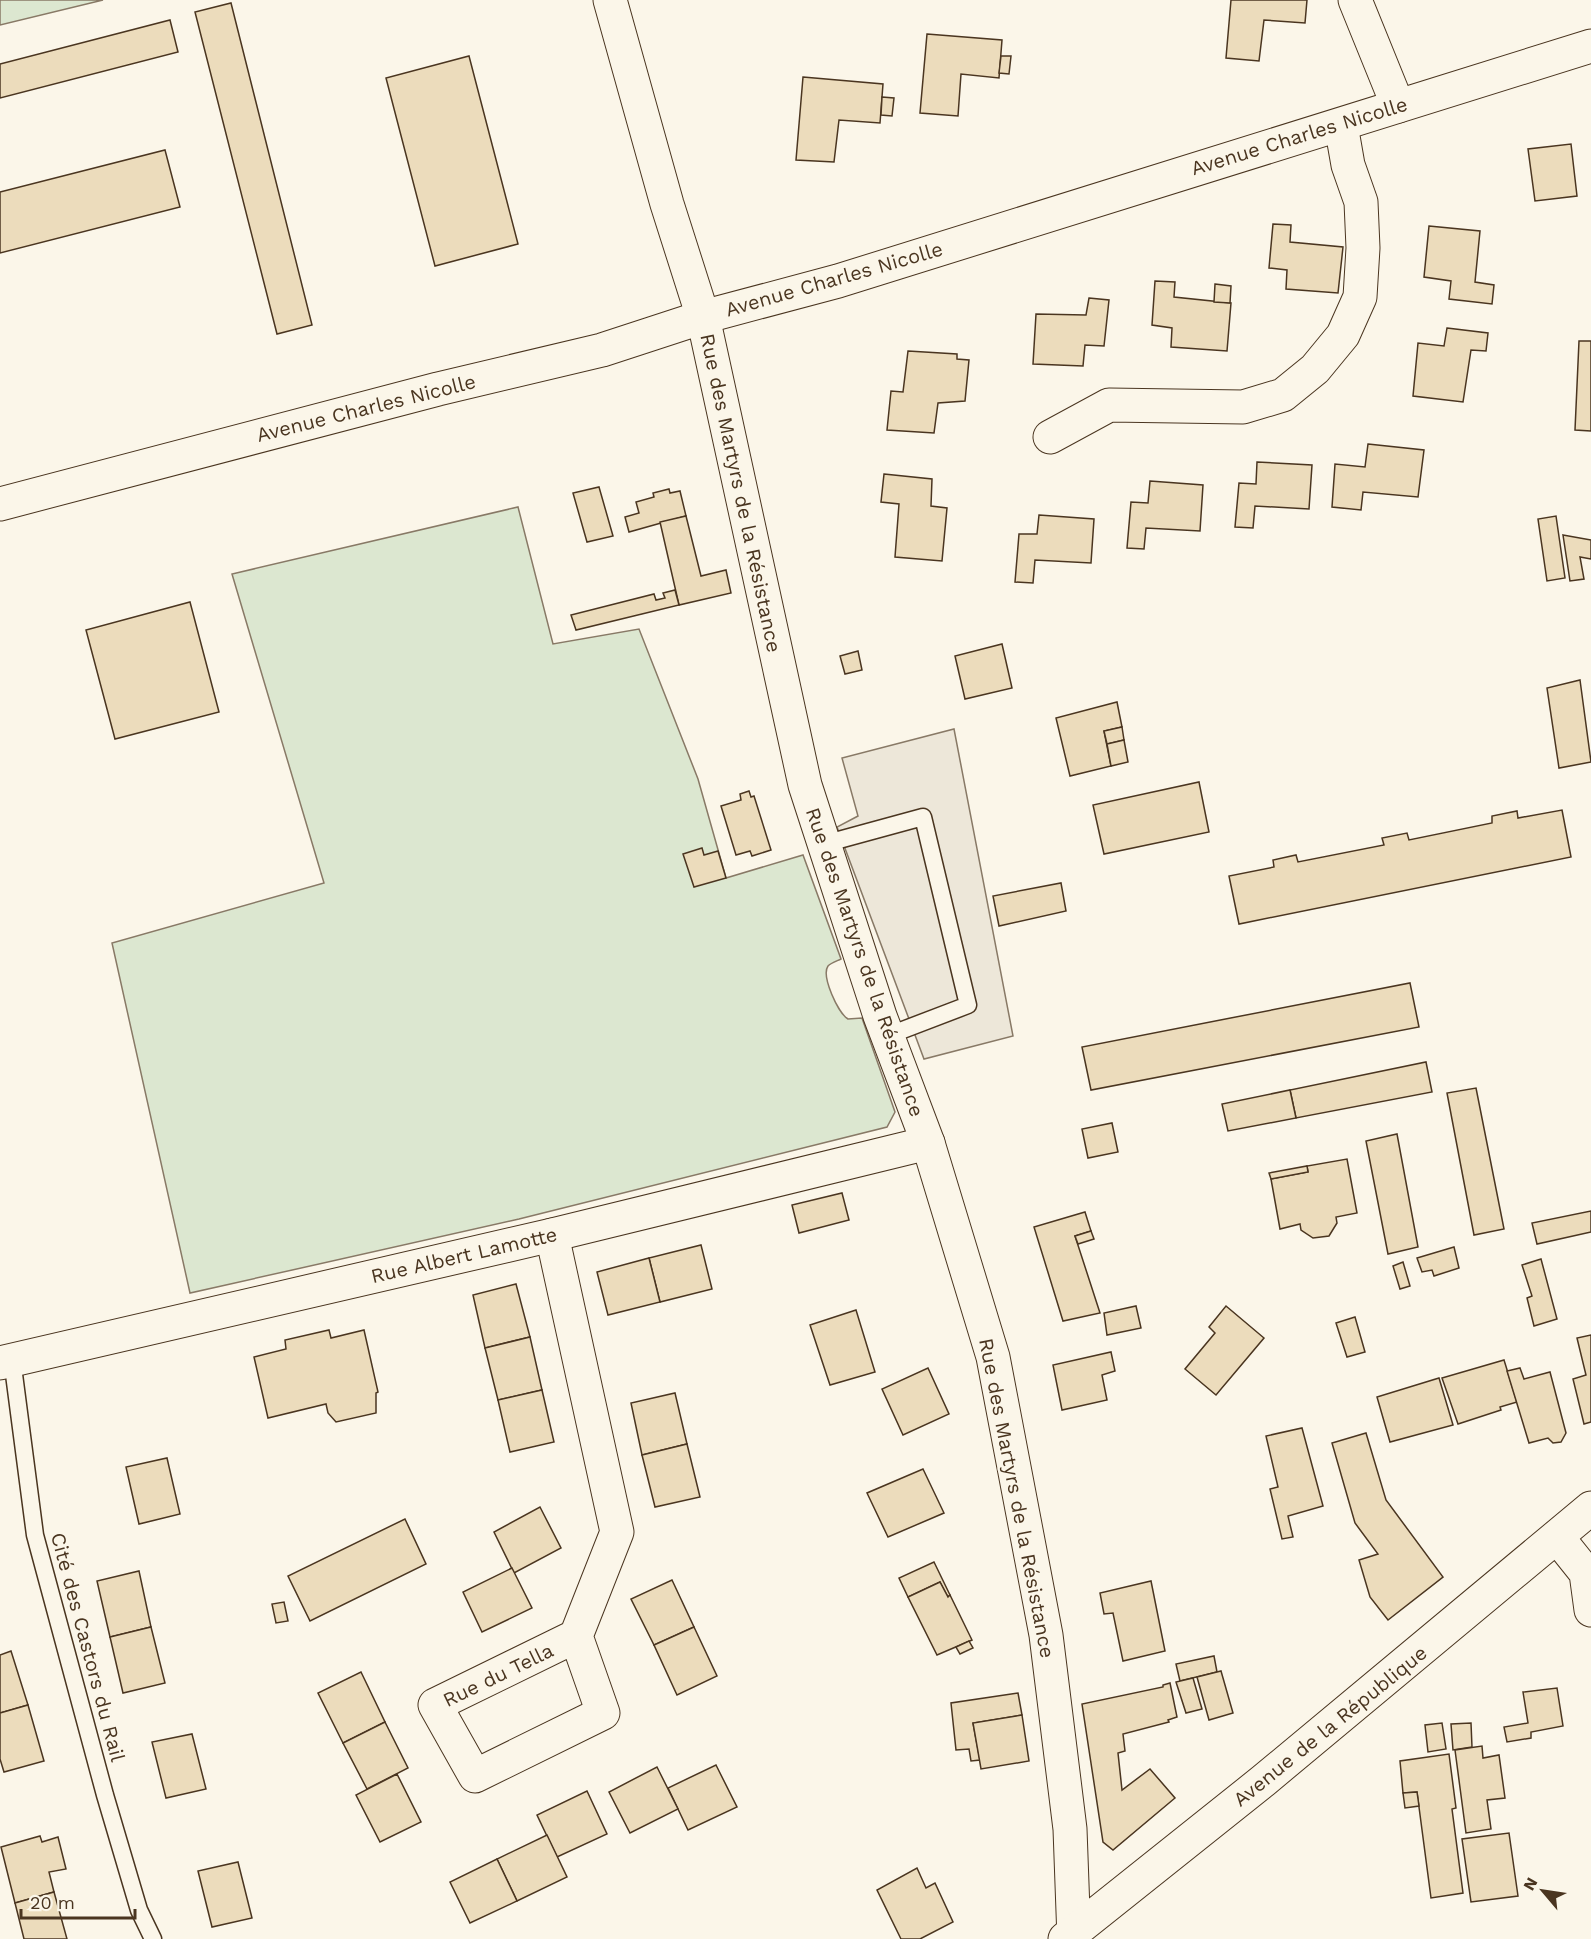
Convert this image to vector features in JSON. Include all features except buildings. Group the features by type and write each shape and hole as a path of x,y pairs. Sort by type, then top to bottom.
{"street":[{"name":"Rue des Martyrs de la Résistance","path":"610,0 667,204 703,317 805,784 887,1036 928,1143 993,1357 1044,1623 1070,1828 1071,1937"},
{"path":"1355,0 1398,106"},
{"name":"Avenue Charles Nicolle","path":"0,504 438,389 602,350 703,317 838,281 1237,154 1341,125 1591,46"},
{"path":"1050,437 1109,405 1243,407 1283,395 1315,369 1343,335 1360,297 1364,248 1361,202 1348,165 1341,125"},
{"name":"Rue Albert Lamotte","path":"6,1361 552,1235 928,1143"},
{"name":"Rue du Tella","path":"552,1235 617,1532 576,1636 603,1713 475,1776 435,1705 576,1636"},
{"name":"Avenue de la République","path":"1071,1937 1558,1538 1591,1508"},
{"path":"1558,1538 1586,1573 1591,1610"}],"lane":[{"path":"824,844 923,817 968,1005 887,1036"},
{"name":"Cité des Castors du Rail","path":"6,1361 35,1535 105,1795 139,1910 153,1939"}],"green space":[{"path":"0,0 103,0 0,25"},
{"path":"518,507 553,644 639,629 698,779 726,878 803,855 841,959 828,966 826,971 829,986 840,1010 848,1019 862,1018 895,1112 887,1127 519,1219 190,1293 112,943 324,883 232,574"}],"shaded area":[{"path":"954,729 1013,1036 924,1059 837,827 858,816 842,758"}]}
